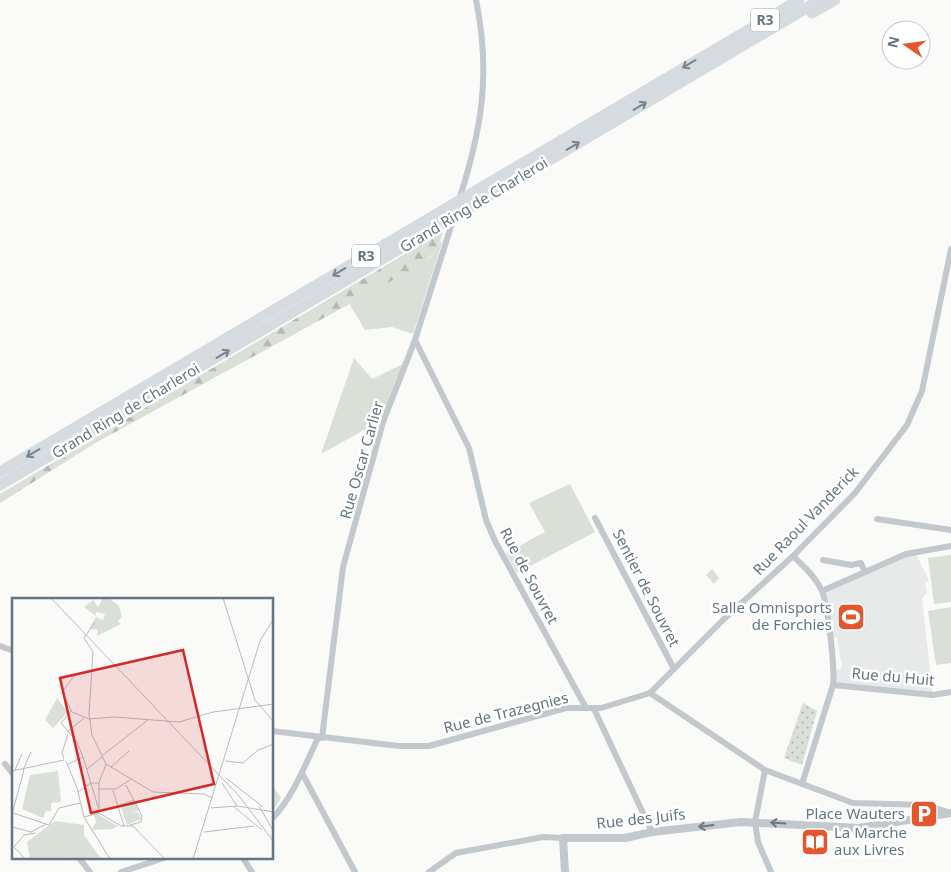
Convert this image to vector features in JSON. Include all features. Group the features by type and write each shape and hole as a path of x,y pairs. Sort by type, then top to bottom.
{"highway":[{"name":"Grand Ring de Charleroi","path":"0,472 799,0"},
{"name":"Grand Ring de Charleroi","path":"0,485 820,0"},
{"path":"771,28 786,27 835,0"}],"street":[{"name":"Rue Oscar Carlier","path":"274,817 279,812 302,773 320,738 343,567 383,422 415,340 477,139 485,72 482,32 476,0"},
{"name":"Rue Raoul Vanderick","path":"650,693 723,620 793,556 855,493 907,425 922,391 951,249"},
{"name":"Rue de Souvret","path":"415,340 469,448 484,511 494,541 586,708"},
{"name":"Sentier de Souvret","path":"596,518 674,669"},
{"path":"877,519 951,530"},
{"path":"822,591 910,552 951,546"},
{"path":"793,556 815,579 822,591 835,670 833,685 802,784"},
{"path":"823,560 852,565 862,563 865,572"},
{"path":"0,646 12,650"},
{"name":"Rue du Huit","path":"833,685 933,695 951,692"},
{"path":"650,693 765,770 853,803 926,805 949,812"},
{"name":"Rue de Trazegnies","path":"274,731 320,738 413,747 429,746 566,708 594,709 650,693"},
{"path":"594,709 652,832"},
{"path":"5,764 12,773"},
{"path":"765,770 754,822 758,842 771,872"},
{"path":"302,773 355,872"},
{"name":"Rue des Juifs","path":"564,838 624,838 652,832 754,822 859,828 926,818 949,812"},
{"path":"429,872 456,853 544,837 564,838 565,872"},
{"path":"81,860 90,872"},
{"path":"121,872 158,860"},
{"path":"244,860 252,872"}],"shaded area":[{"path":"915,552 929,581 925,583 927,593 922,599 933,695 833,685 835,670 842,668 837,637 829,637 822,591"}],"green space":[{"path":"442,232 441,239 433,253 417,267 97,442 0,503 0,494"},
{"path":"440,242 442,243 413,334 392,327 365,330 349,303 430,258"},
{"path":"354,358 372,379 403,364 392,390 378,434 364,430 321,454"},
{"path":"570,484 595,532 517,573 506,553 545,532 529,503"},
{"path":"951,555 951,602 934,604 928,558"},
{"path":"712,569 719,578 714,584 706,575"},
{"path":"951,607 951,663 936,665 928,611"},
{"path":"803,703 817,711 802,765 784,758"},
{"path":"274,788 281,798 274,809"}],"place":[{"name":"Salle Omnisports de Forchies","path":"851,617"},
{"name":"Place Wauters","path":"924,814"},
{"name":"La Marche aux Livres","path":"815,842"}]}
